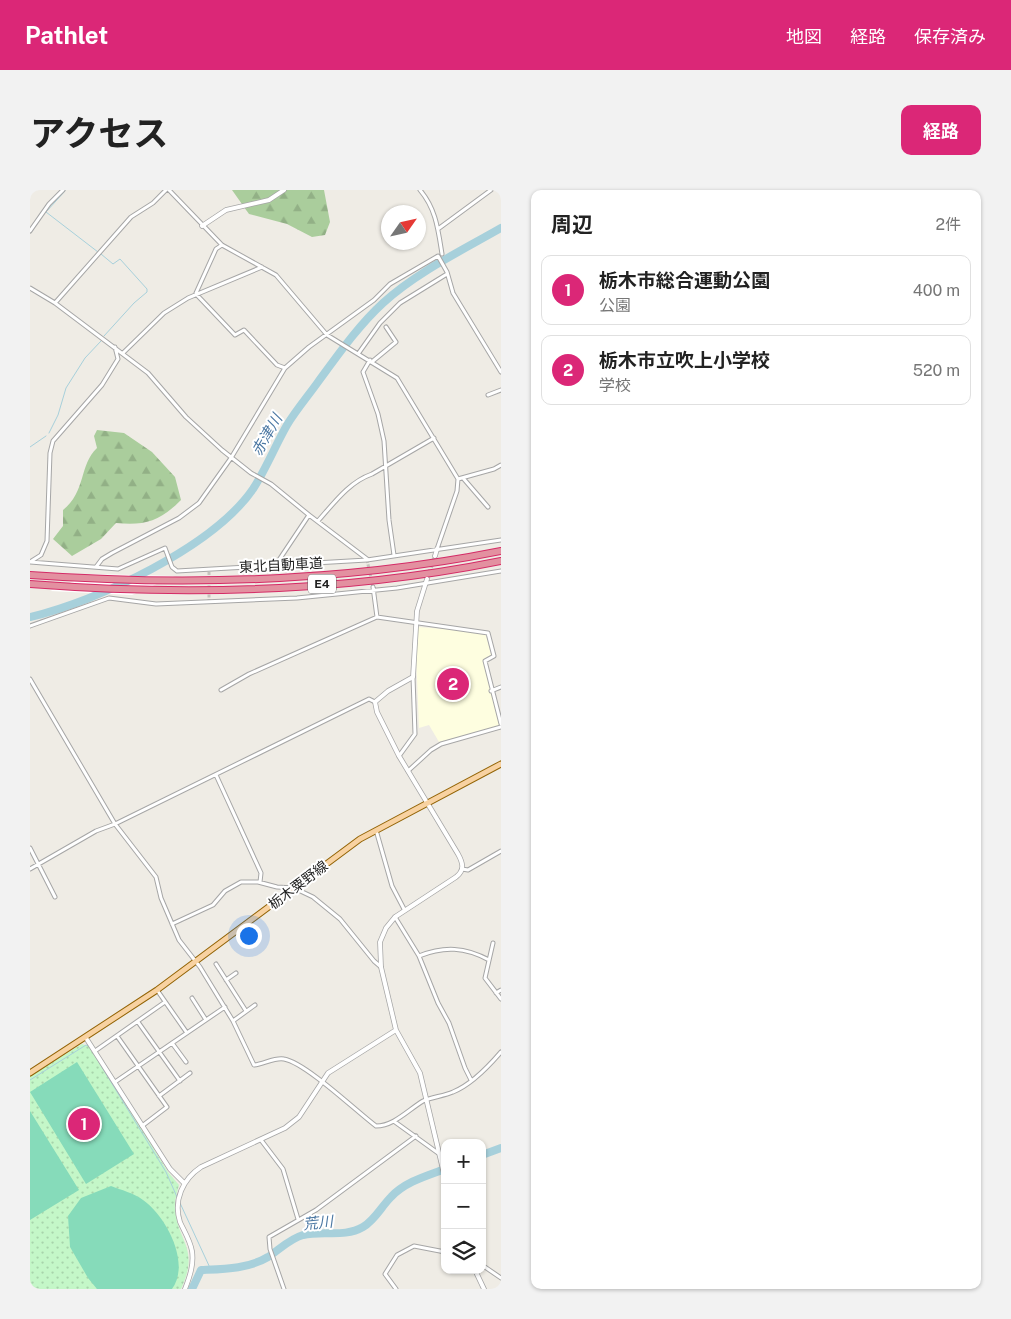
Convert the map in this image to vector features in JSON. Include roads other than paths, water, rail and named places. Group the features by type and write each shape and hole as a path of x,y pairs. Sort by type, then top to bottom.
{"highway":[{"name":"東北自動車道","path":"30,575 164,580 250,579 338,574 430,563 501,551"},
{"name":"東北自動車道","path":"30,584 142,590 252,589 340,583 433,572 501,561"}],"main road":[{"name":"栃木粟野線","path":"30,1073 157,990 294,888 376,830 501,764"}],"street":[{"path":"30,231 49,204 63,190"},
{"path":"55,303 131,217 153,203 168,190 222,245 263,266 276,276 327,335 356,353 372,360 397,378 458,479 457,491 435,556"},
{"path":"202,226 226,210 270,200 284,190"},
{"path":"420,190 430,202 438,229 442,254"},
{"path":"438,229 491,190"},
{"path":"196,294 216,249 222,245"},
{"path":"96,567 112,553 144,538 190,510 207,493 231,458 286,368 309,346 374,300 390,284 438,256 447,273 453,293 501,372"},
{"path":"123,352 164,314 196,294 263,266"},
{"path":"356,353 400,303 447,273"},
{"path":"30,288 55,303 123,352 148,373 186,417 231,458 270,483 367,560"},
{"path":"196,294 235,336 244,330 277,365 286,368"},
{"path":"386,327 396,342 372,360 363,372 378,414 386,465 389,520 394,555"},
{"path":"30,562 40,555 47,541 50,452 53,441 102,385 118,359 115,347"},
{"path":"488,394 501,390"},
{"path":"318,521 341,495 361,478 372,474 434,438"},
{"path":"458,479 494,469 501,465"},
{"path":"463,478 488,507"},
{"path":"275,566 309,515"},
{"path":"30,562 118,569 165,548 172,567 177,571 367,560 501,540"},
{"path":"30,626 109,598 156,604 248,601 372,592 501,571"},
{"path":"399,756 416,734 413,677 416,624 426,582"},
{"path":"373,587 372,592 377,617"},
{"path":"222,690 249,674 377,617 488,633 494,656 486,662 491,691 501,726 441,744 431,750 408,771"},
{"path":"375,702 388,690 413,677"},
{"path":"30,679 115,824 156,877 161,898 179,940 196,962 225,1007 254,1065 283,1058 322,1081 376,1126 395,1122 404,1112 426,1100 456,1092 501,1052"},
{"path":"491,691 501,687"},
{"path":"30,868 96,831 115,824 369,699 375,702"},
{"path":"375,702 377,712 399,756 463,863 462,869 456,877 404,909 395,917 386,928 380,942 381,967 396,1030 420,1074 441,1160"},
{"path":"216,775 261,873 260,882"},
{"path":"376,830 392,886 404,909"},
{"path":"30,848 55,897"},
{"path":"462,869 468,870 501,850"},
{"path":"172,924 212,906 225,892 237,884 249,881 294,888 313,897 340,919 381,967"},
{"path":"395,917 418,956 438,1003 449,1023 471,1080"},
{"path":"493,942 486,978 501,999"},
{"path":"418,956 435,950 453,949 473,953 489,960"},
{"path":"216,964 246,1011"},
{"path":"226,980 236,973"},
{"path":"157,990 187,1033"},
{"path":"496,993 501,990"},
{"path":"192,998 206,1020"},
{"path":"95,1051 165,1002"},
{"path":"233,1021 255,1005"},
{"path":"115,1082 225,1007"},
{"path":"138,1022 180,1080"},
{"path":"185,1289 193,1260 192,1249 178,1212 178,1200 184,1183 200,1167 285,1128 299,1117 322,1081 338,1065 396,1030"},
{"path":"117,1036 167,1108 142,1126"},
{"path":"86,1038 170,1169 184,1183"},
{"path":"172,1043 186,1062"},
{"path":"158,1096 190,1073"},
{"path":"395,1122 438,1153"},
{"path":"283,1288 270,1249 269,1237 316,1210 416,1136"},
{"path":"261,1140 283,1169 298,1219"},
{"path":"396,1289 385,1274 397,1255 414,1246 441,1251"},
{"path":"486,1267 501,1278"},
{"path":"477,1274 484,1289"}],"waterway":[{"path":"65,191 46,212 98,252"},
{"name":"赤津川","path":"30,617 88,598 120,585 183,551 211,531 235,510 253,489 294,414 365,321 410,281 501,228"},
{"path":"101,254 113,264 120,259 147,289 147,292 134,303 104,336"},
{"path":"49,433 58,415 66,388 85,358 101,341"},
{"path":"30,447 46,436"},
{"path":"30,1080 86,1045 89,1046 166,1172 177,1197"},
{"name":"荒川","path":"486,1154 501,1148"},
{"name":"荒川","path":"192,1289 201,1270 235,1268 252,1264 268,1257 289,1242 303,1235 341,1233 363,1227 403,1187 441,1171"},
{"path":"180,1203 211,1270"}],"tunnel":[{"path":"427,579 435,556"},
{"path":"367,560 373,587"},
{"path":"209,570 209,602"}],"place":[{"name":"栃木市立吹上小学校","path":"453,684"},
{"name":"栃木市総合運動公園","path":"84,1124"}]}
